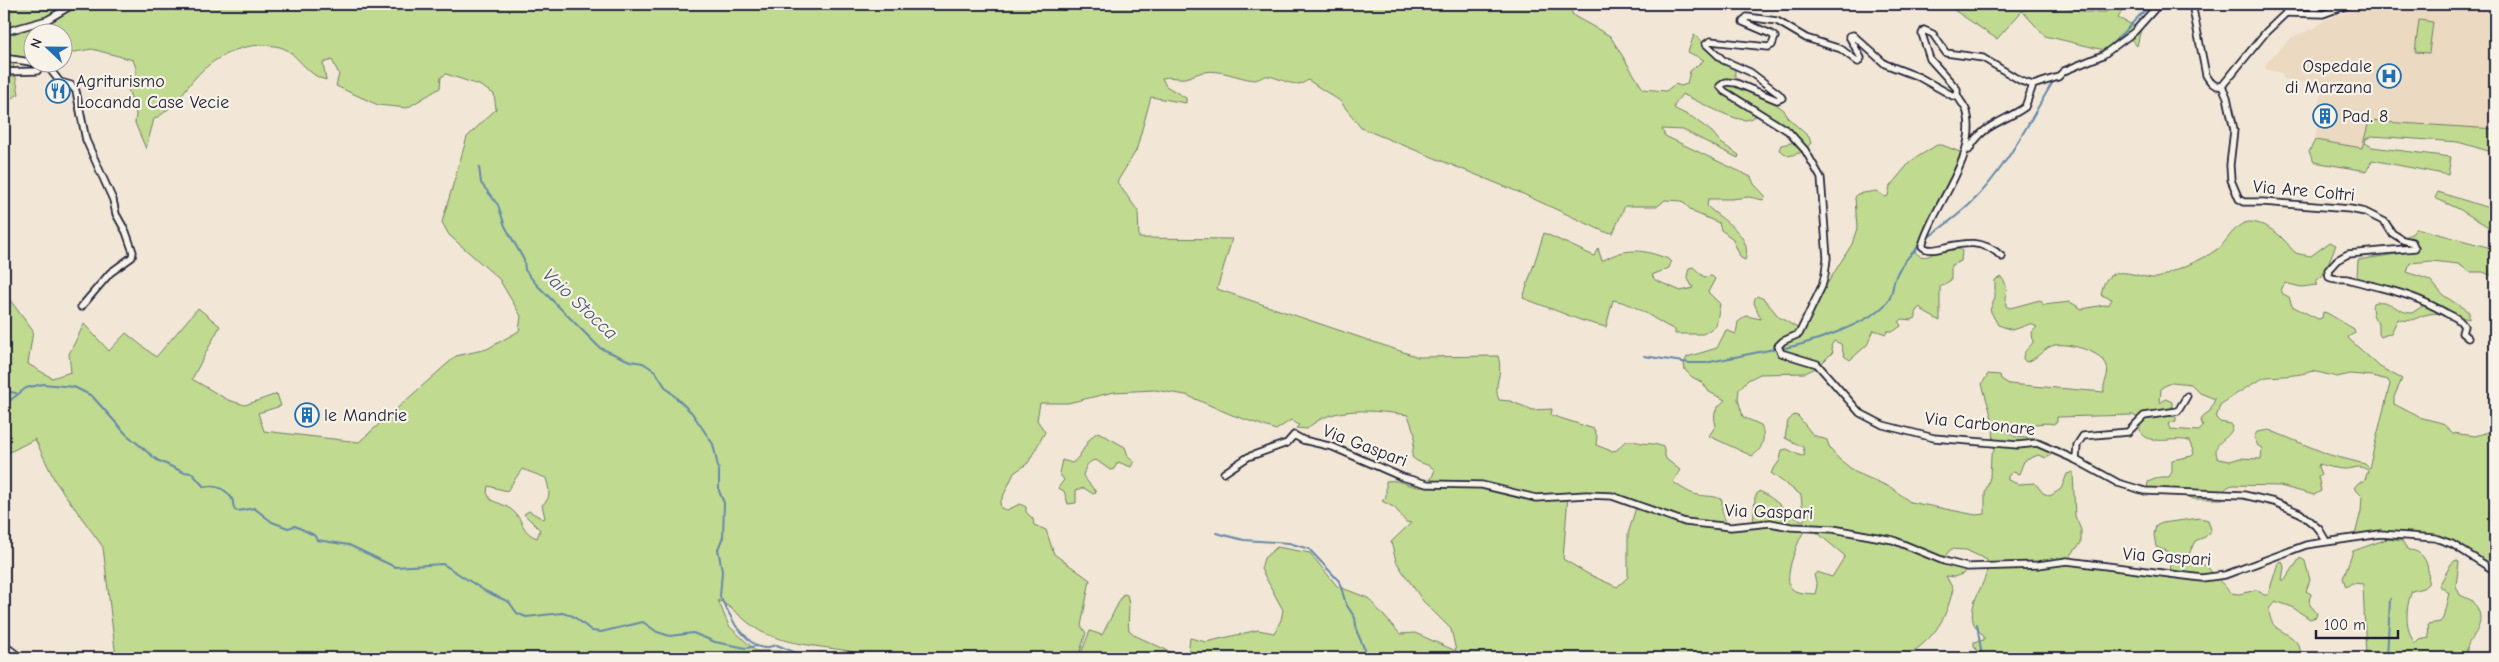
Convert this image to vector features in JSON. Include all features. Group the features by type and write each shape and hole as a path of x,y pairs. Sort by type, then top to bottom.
{"street":[{"path":"4,32 46,20 74,4"},
{"path":"2002,257 1995,250 1980,243 1960,243 1931,252 1922,246 1966,148 1969,127 1966,111 1957,95 1956,88 1930,59 1922,34 1924,30 1932,34 1946,53 1983,58 2021,81 2033,85 2058,77 2064,71 2103,55 2134,32 2159,4"},
{"path":"2192,4 2206,75 2209,81 2216,86 2222,86 2266,32 2286,13 2288,4"},
{"path":"2286,13 2324,14 2351,4"},
{"name":"Via Carbonare","path":"1957,95 1953,96 1919,77 1885,64 1853,35 1850,36 1855,51 1861,58 1858,62 1841,49 1806,38 1777,21 1761,19 1747,18 1743,22 1771,34 1774,37 1772,45 1768,47 1710,40 1706,44 1723,60 1750,72 1780,94 1782,98 1777,100 1736,83 1726,82 1720,86 1724,91 1788,131 1806,150 1821,178 1827,258 1825,274 1822,286 1798,334 1783,341 1778,346 1781,353 1817,364 1860,413 1883,425 1934,438 2018,444 2037,443 2076,460 2118,483 2145,491 2244,495 2274,502 2300,513 2319,529 2326,541"},
{"path":"4,58 22,61"},
{"path":"4,72 22,70"},
{"path":"52,72 60,82 71,85 76,91 86,140 113,200 116,214 126,232 133,252 132,257 110,273 81,307"},
{"path":"1966,148 1969,150 1980,134 1992,124 2025,106 2033,85"},
{"name":"Via Are Coltri","path":"2222,86 2227,97 2234,130 2230,165 2231,180 2239,199 2244,202 2350,209 2365,212 2385,222 2392,233 2403,240 2412,242 2415,248 2348,254 2332,265 2328,270 2329,277 2334,280 2349,279 2404,292 2432,304 2459,318 2464,326 2462,333 2468,338"},
{"path":"2076,460 2077,445 2083,436 2128,432 2144,416 2178,411 2188,396"},
{"name":"Via Gaspari","path":"1224,473 1248,457 1287,443 1294,435 1303,440 1333,447 1402,477 1427,484 1482,484 1536,498 1586,495 1612,496 1685,522 1731,527 1770,523 1791,527 1833,529 1893,540 1933,557 1966,567 2038,565 2067,561 2202,578 2225,576 2306,545 2380,534 2435,538 2452,544 2495,571"},
{"path":"4,645 21,658"}],"shaded area":[{"name":"Ospedale di Marzana","path":"2382,4 2495,4 2495,130 2370,121 2362,148 2315,140 2322,86 2283,79 2282,73 2265,69 2267,62 2292,37 2315,28 2323,21 2337,15"}],"green space":[{"path":"4,4 1567,4 1574,16 1610,36 1643,89 1666,91 1675,84 1681,86 1687,84 1690,71 1704,60 1688,52 1694,35 1713,53 1732,59 1735,65 1735,78 1737,82 1768,98 1784,110 1787,117 1809,137 1811,143 1803,152 1789,156 1779,150 1781,145 1795,142 1796,136 1760,116 1747,120 1739,119 1682,94 1674,106 1675,109 1692,117 1712,132 1721,143 1739,155 1738,158 1683,130 1662,129 1665,136 1751,177 1754,184 1766,197 1763,200 1749,197 1708,199 1707,206 1741,236 1747,251 1745,260 1741,258 1732,238 1721,230 1719,223 1693,212 1682,201 1665,200 1658,206 1625,206 1613,233 1605,232 1523,194 1361,128 1340,101 1308,80 1303,83 1294,84 1268,76 1254,80 1210,71 1185,78 1162,78 1166,86 1186,98 1186,103 1151,97 1136,151 1117,182 1138,211 1139,238 1232,239 1217,289 1418,357 1498,356 1500,369 1497,395 1499,400 1510,401 1533,410 1552,409 1551,415 1594,429 1597,436 1596,445 1611,451 1617,450 1623,443 1628,441 1655,444 1663,447 1666,459 1680,470 1673,482 1692,493 1722,500 1722,511 1727,526 1753,523 1755,497 1759,491 1803,521 1809,513 1802,505 1801,495 1771,473 1780,460 1782,450 1787,449 1801,456 1805,455 1803,447 1785,438 1788,421 1794,415 1798,416 1813,435 1827,440 1830,449 1855,472 1892,488 1910,502 1976,515 1985,514 1985,493 1990,477 1991,456 1994,451 1993,422 1982,384 1988,374 2000,375 2001,379 2009,384 2104,392 2108,373 2107,366 2099,356 2084,349 2068,345 2051,346 2034,359 2026,362 2023,359 2024,354 2033,342 2032,332 2037,327 2030,324 2013,330 1998,325 1990,310 1995,298 1995,280 2001,277 2004,281 2006,287 2006,306 2010,308 2040,300 2044,305 2070,302 2082,309 2109,304 2112,299 2101,295 2104,284 2114,274 2128,273 2155,278 2162,276 2210,254 2221,246 2241,225 2254,222 2276,233 2298,254 2311,256 2330,242 2336,245 2323,275 2316,281 2317,285 2301,287 2285,283 2281,290 2283,294 2289,297 2292,306 2318,319 2322,318 2323,312 2327,313 2354,329 2355,333 2348,337 2349,339 2380,367 2402,379 2394,397 2394,404 2419,417 2442,423 2453,433 2475,436 2492,431 2495,423 2495,574 2438,538 2355,535 2361,511 2362,496 2354,488 2358,483 2365,480 2368,470 2364,468 2341,469 2319,464 2318,467 2321,474 2318,476 2321,491 2314,495 2280,486 2233,485 2225,490 2223,499 2193,499 2183,493 2169,495 2147,489 2148,482 2160,477 2169,477 2172,472 2172,460 2192,456 2194,453 2189,441 2149,439 2139,430 2142,421 2133,415 2057,417 2057,422 2053,424 2030,425 2007,432 2016,437 2044,440 2048,442 2052,451 2050,456 2046,458 2038,455 2024,461 2019,474 2013,472 2008,476 2008,480 2018,484 2035,483 2043,493 2050,496 2061,489 2067,474 2073,472 2075,516 2081,530 2081,543 2071,555 2072,563 2170,575 2172,553 2156,547 2154,534 2156,526 2162,523 2200,518 2208,520 2211,530 2205,537 2195,541 2189,558 2198,565 2207,565 2230,593 2239,594 2257,590 2264,595 2268,595 2278,563 2282,561 2284,567 2282,580 2285,580 2300,558 2305,561 2310,580 2306,591 2311,594 2310,605 2317,613 2316,617 2310,619 2292,607 2275,601 2269,609 2272,622 2297,643 2303,658 1981,658 1974,646 1974,642 1984,640 1984,637 1974,623 1972,613 1976,597 1986,575 1987,560 1966,550 1951,549 1945,556 1965,567 1965,573 1954,577 1946,576 1953,589 1942,621 1930,637 1903,658 1184,658 1188,653 1190,638 1206,642 1258,630 1274,633 1281,620 1283,610 1261,569 1264,558 1277,547 1310,553 1337,586 1368,598 1400,634 1415,633 1456,651 1451,629 1423,601 1396,561 1391,542 1411,523 1406,522 1395,508 1382,501 1386,497 1386,481 1397,481 1417,487 1428,486 1435,470 1412,457 1415,435 1408,415 1355,411 1329,416 1317,421 1307,429 1296,428 1299,425 1291,420 1276,430 1232,415 1186,395 1155,390 1114,392 1068,403 1040,403 1037,420 1045,432 1028,463 1014,473 1000,503 1001,508 1007,510 1020,504 1026,507 1026,512 1033,519 1034,525 1046,530 1054,554 1090,580 1081,626 1086,633 1078,658 879,658 851,651 779,639 760,631 718,600 729,626 756,651 780,651 800,658 116,658 103,547 55,481 35,439 4,455 4,299 7,296 33,331 28,364 52,378 71,372 69,354 84,324 109,351 126,333 156,357 198,308 220,326 192,379 228,400 245,405 277,394 281,406 258,413 264,431 359,442 456,356 487,349 519,331 521,316 499,279 449,235 442,222 467,137 496,109 494,94 479,85 446,74 441,77 440,88 407,108 378,105 336,86 339,74 332,60 323,63 326,80 313,74 286,49 270,45 250,46 222,56 198,74 176,102 154,119 146,149 135,123 136,114 128,89 136,83 136,68 133,60 92,49 72,52 72,22 22,22 22,61 13,63 19,94 4,102","holes":["2313,371 2337,377 2350,374 2388,380 2390,384 2369,468 2365,464 2330,455 2269,430 2257,432 2254,437 2258,446 2262,448 2261,459 2240,458 2230,461 2218,459 2216,448 2231,432 2233,427 2231,424 2220,422 2216,418 2220,405 2263,378 2290,376","2172,382 2191,384 2200,393 2215,399 2210,411 2203,416 2201,421 2203,426 2199,431 2170,429 2168,424 2176,421 2176,417 2168,416 2166,413 2172,408 2172,402 2166,399 2160,403 2161,388","522,469 546,478 549,490 547,499 542,505 545,518 543,519 529,511 524,514 540,530 537,538 526,531 513,511 491,500 487,493 488,486 507,491","1568,496 1622,497 1637,504 1628,534 1628,577 1617,587 1588,574 1563,559","1808,525 1845,556 1832,577 1817,572 1814,575 1817,586 1815,594 1797,592 1789,584 1790,567"]},
{"path":"1949,4 2055,4 2086,12 2106,12 2105,4 2126,4 2118,18 2141,29 2137,46 2126,34 2104,50 2045,36 2022,11 1997,39 1948,6"},
{"path":"2419,20 2433,22 2429,53 2415,52"},
{"path":"2369,121 2495,129 2495,153 2458,142 2372,136 2366,139 2365,143 2372,147 2451,157 2448,175 2372,160 2367,171 2314,162 2309,152 2315,140 2362,148"},
{"path":"1937,145 1960,152 1960,155 1935,215 1926,227 1915,252 1925,257 1941,250 1959,249 1962,251 1961,261 1951,265 1951,280 1940,287 1940,321 1924,312 1920,307 1916,311 1916,318 1911,320 1902,319 1899,322 1901,326 1894,331 1887,331 1886,334 1874,330 1867,345 1850,360 1844,356 1841,344 1834,341 1831,346 1833,352 1818,367 1805,373 1760,374 1748,380 1739,389 1738,399 1743,417 1761,425 1763,434 1763,442 1759,450 1752,456 1709,436 1716,425 1714,417 1716,411 1725,400 1709,392 1703,383 1692,377 1685,370 1684,364 1687,357 1717,348 1726,330 1736,334 1738,322 1746,316 1761,319 1754,303 1757,296 1764,299 1779,317 1799,329 1852,244 1857,228 1855,198 1857,194 1876,191 1885,197 1888,196 1890,186 1911,161"},
{"path":"2438,192 2495,210 2495,231 2459,209 2435,198"},
{"path":"2416,228 2495,249 2495,277 2483,272 2470,272 2458,264 2432,261 2410,263 2407,272 2430,280 2443,295 2469,312 2469,319 2429,314 2407,321 2398,319 2391,333 2381,337 2379,334 2379,324 2373,314 2373,303 2384,302 2402,311 2412,313 2427,303 2397,288 2383,289 2361,280 2357,276 2358,260 2416,251 2417,246 2405,237 2413,233"},
{"path":"1544,233 1594,256 1598,248 1602,261 1619,253 1635,251 1651,253 1668,259 1671,262 1669,268 1652,275 1655,280 1681,291 1693,288 1687,277 1689,268 1693,267 1704,277 1712,276 1715,279 1708,292 1720,304 1716,326 1703,334 1675,334 1675,330 1638,309 1613,300 1606,327 1583,321 1523,298"},
{"path":"1098,432 1125,447 1128,456 1134,461 1131,467 1118,462 1114,469 1110,470 1096,460 1088,463 1083,476 1096,492 1093,494 1084,488 1076,490 1076,503 1068,504 1064,491 1058,488 1064,480 1059,473 1062,460 1072,463 1076,460 1090,439"},
{"path":"2387,539 2402,541 2408,550 2419,553 2423,557 2428,567 2428,584 2423,588 2412,591 2408,604 2409,632 2415,644 2419,640 2429,638 2428,624 2440,622 2443,618 2449,593 2439,586 2451,564 2456,560 2459,562 2456,586 2460,595 2473,601 2480,616 2477,630 2468,644 2466,658 2366,658 2363,584 2352,583 2346,587 2343,578 2353,551"},
{"path":"1123,594 1127,595 1128,599 1129,630 1136,636 1184,658 1079,658 1090,631 1102,635"}],"waterway":[{"path":"2106,50 2151,4"},
{"path":"1927,238 1969,205 1994,177 2016,146 2054,80"},
{"name":"Vaio Stocca","path":"479,167 481,183 498,205 505,226 524,260 525,270 536,284 600,348 630,361 643,363 655,371 666,388 692,413 713,444 719,471 719,491 724,503 723,537 718,549 722,571 720,597 736,626 757,646"},
{"path":"1776,349 1787,348 1819,339 1853,325 1880,309 1890,298 1899,270 1920,245"},
{"path":"1644,356 1689,363 1705,363 1774,349"},
{"path":"4,405 26,388 43,384 74,387 92,396 126,434 157,460 183,472 192,473 204,487 212,486 227,492 233,500 235,510 254,508 272,522 288,528 295,526 314,535 317,540 349,545 395,567 443,564 485,591 509,602 517,613 526,617 562,613 573,616 592,631 601,632 643,622 657,632 670,636 693,633 715,642 746,648 756,646 764,648 777,645 796,653 813,656 822,653 838,658"},
{"path":"4,391 16,393"},
{"path":"1216,533 1244,540 1289,543 1309,549 1339,581 1346,604 1355,618 1357,632 1370,658"},
{"path":"2387,658 2390,599"},
{"path":"1977,624 1981,650 1979,658"}],"place":[{"name":"Ospedale di Marzana","path":"2389,76"},
{"name":"Agriturismo Locanda Case Vecie","path":"58,91"},
{"name":"Pad. 8","path":"2325,116"},
{"name":"le Mandrie","path":"307,415"}]}
